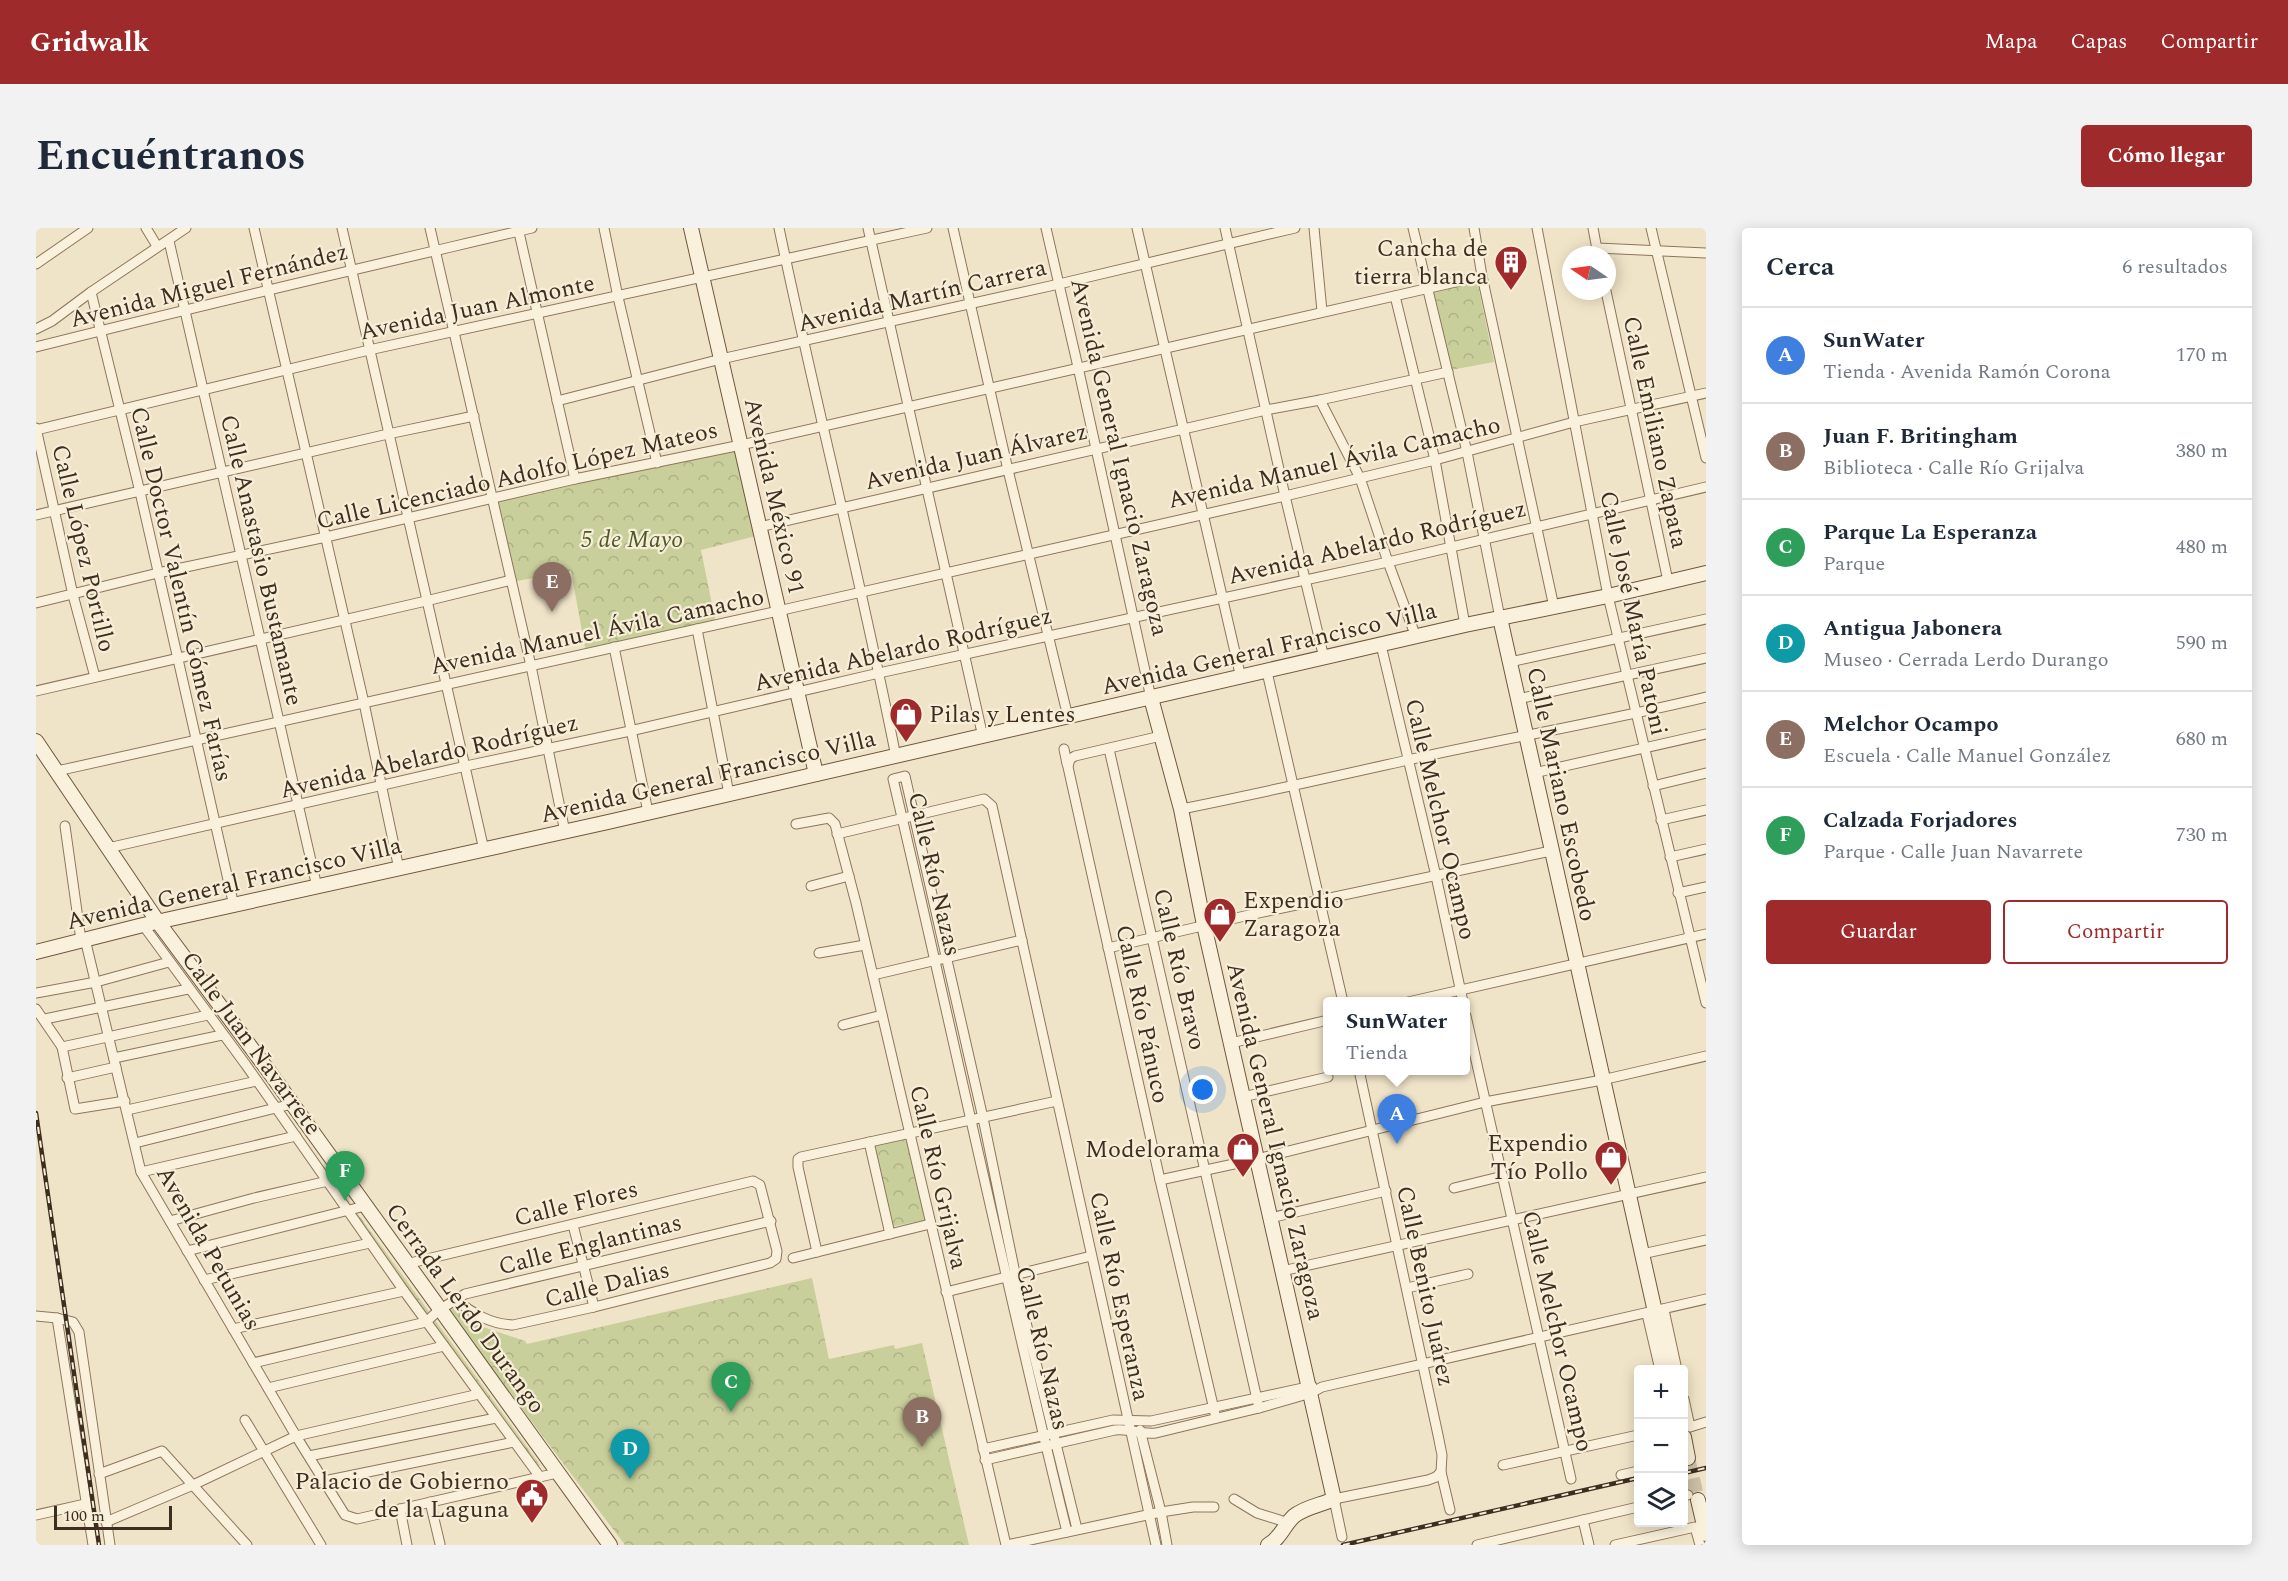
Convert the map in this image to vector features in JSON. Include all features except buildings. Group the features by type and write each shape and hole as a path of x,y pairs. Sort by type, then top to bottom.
{"main road":[{"name":"Avenida México 91","path":"691,228 816,774"},
{"name":"Avenida General Francisco Villa","path":"36,952 83,939 896,757 1465,625 1608,596 1706,573"},
{"name":"Calle Mariano Escobedo","path":"1500,618 1667,1365"},
{"name":"Avenida General Ignacio Zaragoza","path":"1151,698 1181,809 1204,924 1282,1271 1314,1389 1334,1499"},
{"name":"Cerrada Lerdo Durango","path":"36,741 158,922 610,1545"},
{"path":"142,926 148,907"},
{"path":"1690,1497 1700,1530"},
{"path":"1268,1545 1280,1537 1293,1517 1307,1508 1334,1499"}],"street":[{"path":"36,264 88,228"},
{"path":"146,228 158,246"},
{"path":"36,329 52,321 186,228"},
{"path":"254,228 364,703 399,869"},
{"path":"342,228 426,601 448,684 484,850"},
{"path":"430,228 531,666 565,832"},
{"name":"Avenida Miguel Fernández","path":"36,347 268,289 532,228"},
{"path":"604,228 657,463"},
{"path":"779,228 862,592 896,757"},
{"path":"868,228 983,737"},
{"name":"Avenida Juan Almonte","path":"36,430 369,350 927,228"},
{"path":"953,228 1047,636 1068,717"},
{"name":"Avenida General Ignacio Zaragoza","path":"1046,228 1151,698"},
{"path":"1137,228 1241,678"},
{"path":"1226,228 1285,496 1324,658"},
{"name":"Avenida Martín Carrera","path":"557,401 721,359 1059,285 1295,228"},
{"path":"1314,228 1322,311"},
{"name":"Calle Mariano Escobedo","path":"1413,228 1467,452 1500,618"},
{"path":"1474,228 1482,276 1554,606"},
{"name":"Calle José María Patoni","path":"1537,228 1608,596 1706,1003"},
{"path":"1593,228 1596,246"},
{"path":"1651,228 1706,458"},
{"path":"518,230 575,479"},
{"name":"Calle Anastasio Bustamante","path":"169,241 317,887"},
{"path":"1616,251 1706,252"},
{"name":"Calle Licenciado Adolfo López Mateos","path":"36,603 158,573 326,537 575,479 741,445 908,405 1482,276"},
{"name":"Calle Doctor Valentín Gómez Farías","path":"91,292 140,492 234,906"},
{"path":"1395,296 1417,378 1435,460 1465,625"},
{"name":"Calle Emiliano Zapata","path":"1608,300 1668,581"},
{"name":"Avenida Juan Álvarez","path":"759,527 1095,448 1448,372"},
{"name":"Avenida Manuel Ávila Camacho","path":"57,771 1285,496 1467,452 1574,422 1706,393"},
{"path":"1320,400 1360,478 1416,637"},
{"path":"36,515 474,416"},
{"name":"Calle López Portillo","path":"36,430 95,677"},
{"name":"Avenida Abelardo Rodríguez","path":"108,848 466,766 796,694 879,673 1450,548 1538,525 1706,487"},
{"path":"36,691 511,580"},
{"path":"1510,662 1706,619"},
{"path":"697,629 729,794"},
{"name":"Calle Melchor Ocampo","path":"1381,645 1436,876 1462,997"},
{"path":"614,647 648,812"},
{"path":"1518,699 1706,658"},
{"path":"1267,672 1342,997"},
{"path":"1181,809 1636,714 1706,697"},
{"path":"1534,774 1706,734"},
{"path":"1069,763 1109,749 1161,736"},
{"name":"Calle Río Pánuco","path":"1064,749 1069,763 1160,1180 1216,1418"},
{"name":"Calle Río Bravo","path":"1109,749 1259,1408"},
{"path":"1653,786 1706,773"},
{"name":"Calle Río Nazas","path":"1011,1276 982,1118 904,776 893,779 1047,1434 1077,1529"},
{"name":"Calle Río Esperanza","path":"913,817 984,799 993,809 1156,1545"},
{"path":"1661,820 1706,810"},
{"path":"837,834 913,817"},
{"name":"Calle Río Grijalva","path":"796,824 824,818 832,819 837,834 866,945 1006,1545"},
{"name":"Avenida Petunias","path":"65,826 83,939 96,982 141,1172 342,1511 348,1518 357,1519 400,1509"},
{"path":"1670,857 1706,849"},
{"path":"1108,948 1204,924 1551,851"},
{"path":"811,886 849,876"},
{"path":"1678,893 1706,887"},
{"name":"Calle Juan Navarrete","path":"142,926 257,1081 426,1322 540,1477"},
{"path":"1430,997 1706,934"},
{"path":"873,975 1022,940"},
{"path":"819,952 866,945"},
{"path":"36,993 96,982 169,962"},
{"path":"45,1019 102,1009 188,989"},
{"path":"36,1009 62,1047 75,1109 126,1106 257,1081"},
{"path":"62,1047 208,1015"},
{"path":"843,1025 882,1015"},
{"path":"1231,1043 1323,1021"},
{"name":"Calle Melchor Ocampo","path":"1470,1034 1571,1479"},
{"path":"68,1078 115,1062 222,1035"},
{"path":"1160,1180 1257,1159 1485,1102 1602,1080 1706,1056"},
{"name":"Calle Benito Juárez","path":"1360,1075 1438,1435 1442,1455 1441,1472 1450,1510"},
{"path":"1243,1097 1328,1077"},
{"path":"817,1252 798,1159 1057,1101"},
{"path":"135,1143 292,1104"},
{"path":"141,1172 296,1136"},
{"path":"869,1142 890,1234"},
{"path":"1454,1188 1503,1176"},
{"path":"1282,1271 1706,1177"},
{"path":"170,1221 328,1181"},
{"name":"Calle Flores","path":"406,1264 756,1181 760,1185 771,1221"},
{"path":"1270,1218 1386,1191"},
{"path":"188,1251 365,1206"},
{"name":"Calle Dalias","path":"454,1299 475,1314 499,1325 530,1322 594,1307 774,1261 777,1251 771,1221"},
{"name":"Calle Englantinas","path":"426,1322 454,1299 465,1294 771,1221"},
{"path":"793,1258 930,1224"},
{"path":"573,1225 594,1307"},
{"path":"1642,1254 1706,1240"},
{"path":"204,1280 370,1243"},
{"path":"946,1292 1091,1256"},
{"path":"1407,1288 1468,1274"},
{"path":"233,1329 404,1291"},
{"path":"983,1449 1113,1420 1128,1425 1141,1434 1156,1432 1259,1408 1314,1389 1706,1299"},
{"path":"1655,1312 1660,1365"},
{"path":"1655,1312 1675,1365"},
{"path":"36,1316 57,1318 73,1322 77,1326 110,1545"},
{"path":"57,1318 93,1545"},
{"path":"253,1363 426,1322"},
{"path":"268,1388 444,1346"},
{"path":"985,1460 1115,1430 1138,1422 1257,1397 1314,1389"},
{"path":"106,1522 193,1485 296,1436 479,1394"},
{"path":"309,1456 496,1418"},
{"path":"245,1419 321,1545"},
{"name":"Calle Río Esperanza","path":"1138,1422 1167,1545"},
{"path":"1688,1431 1706,1422"},
{"path":"1503,1464 1634,1436"},
{"path":"324,1481 514,1442"},
{"name":"Calle Río Nazas","path":"1050,1445 1066,1532"},
{"path":"99,1474 162,1451 247,1545"},
{"path":"1334,1499 1428,1480 1441,1472"},
{"path":"1621,1475 1634,1472"},
{"path":"407,1545 400,1509 557,1473"},
{"path":"1234,1499 1257,1513 1289,1523"},
{"name":"Avenida General Ignacio Zaragoza","path":"1334,1499 1342,1537"},
{"path":"430,1502 440,1544"},
{"path":"36,1515 86,1504"},
{"path":"1006,1545 1150,1514 1193,1507 1214,1507"},
{"path":"1477,1545 1634,1508"},
{"path":"1583,1520 1589,1545"},
{"path":"1615,1545 1700,1530 1700,1545"}],"green space":[{"path":"1477,280 1494,362 1451,370 1431,290"},
{"name":"5 de Mayo","path":"741,445 760,535 701,550 716,624 586,653 571,571 512,582 493,499"},
{"path":"155,934 540,1465 535,1469"},
{"path":"906,1134 926,1220 890,1227 872,1142"},
{"path":"812,1278 829,1359 894,1345 895,1349 922,1343 969,1545 625,1545 447,1310 450,1307 454,1308 477,1325 525,1341 527,1344"}],"tunnel":[{"path":"1688,1458 1698,1500"}],"railway":[{"path":"36,1113 99,1545"},
{"path":"1688,1472 1706,1468"},
{"path":"1343,1545 1634,1479"}],"place":[{"name":"Cancha de tierra blanca","path":"1511,291"},
{"name":"Melchor Ocampo","path":"552,612"},
{"name":"Pilas y Lentes","path":"906,743"},
{"name":"Expendio Zaragoza","path":"1220,943"},
{"name":"SunWater","path":"1397,1144"},
{"name":"Modelorama","path":"1243,1178"},
{"name":"Expendio Tío Pollo","path":"1611,1186"},
{"name":"Calzada Forjadores","path":"345,1201"},
{"name":"Parque La Esperanza","path":"731,1412"},
{"name":"Juan F. Britingham","path":"922,1447"},
{"name":"Antigua Jabonera","path":"630,1479"},
{"name":"Palacio de Gobierno de la Laguna","path":"532,1524"}]}
